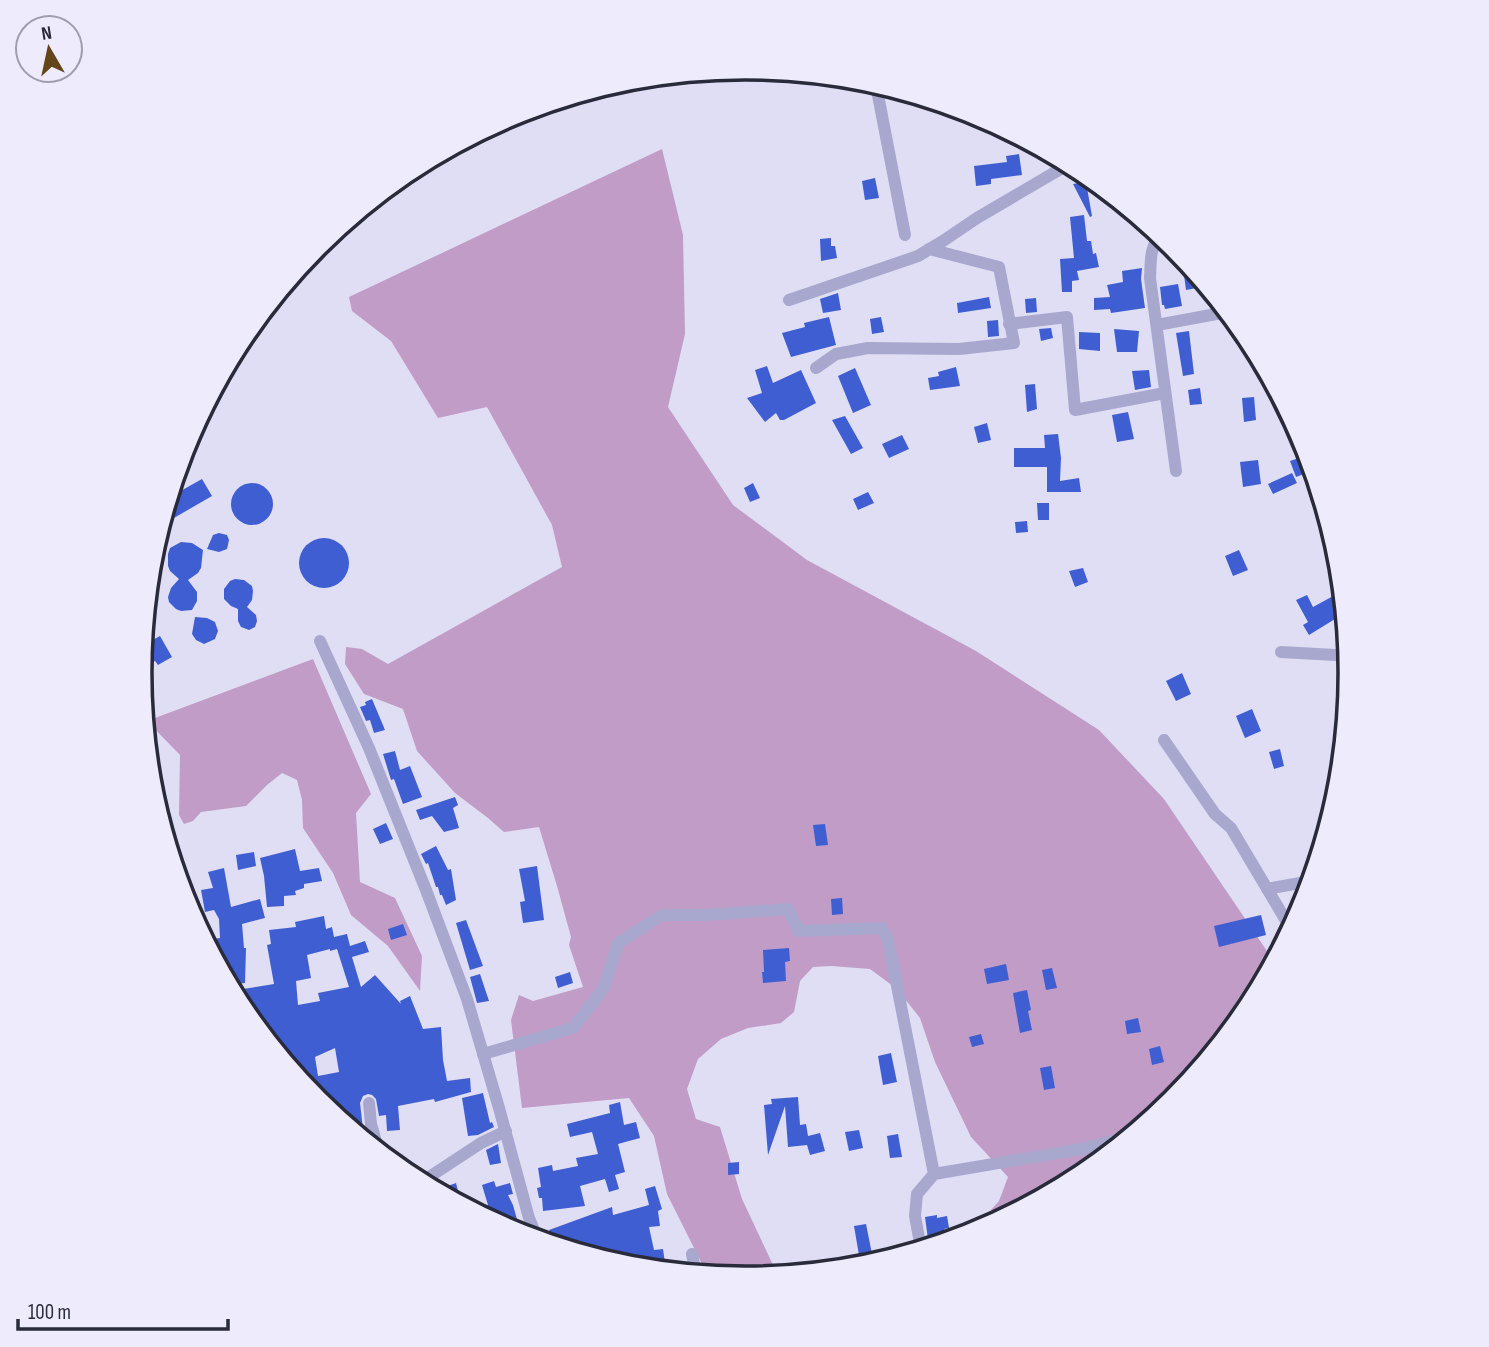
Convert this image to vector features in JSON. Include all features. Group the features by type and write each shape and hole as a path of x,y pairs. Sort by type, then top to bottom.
{"street":[{"path":"878,96 905,235"},
{"path":"789,300 918,256 1058,170"},
{"path":"1154,245 1150,278 1176,471"},
{"path":"816,368 836,354 868,348 959,349 1014,343 999,267 929,249"},
{"path":"1157,326 1216,314"},
{"path":"1009,324 1067,317 1075,410 1166,393"},
{"path":"320,641 369,748 467,999 533,1227"},
{"path":"1281,652 1337,655"},
{"path":"1164,740 1215,814 1230,828 1284,917"},
{"path":"1268,888 1299,883"},
{"path":"483,1054 573,1028 604,988 618,943 662,915 707,915 788,909 799,931 882,928 888,940 902,1007 933,1174"},
{"path":"369,1103 374,1136"},
{"path":"430,1176 506,1130"},
{"path":"919,1240 915,1216 917,1194 933,1174 1106,1143"},
{"path":"692,1254 694,1264"}],"shaded area":[{"path":"662,149 683,235 685,334 668,407 733,505 807,560 976,651 1099,730 1164,799 1268,952 1238,1003 1164,1093 1074,1167 988,1214 999,1201 1008,1177 971,1137 935,1062 920,1018 897,989 870,969 813,967 800,981 794,1012 781,1023 748,1028 721,1039 698,1059 687,1089 696,1119 720,1127 742,1199 773,1265 744,1266 702,1265 667,1194 654,1136 629,1098 522,1108 511,1020 519,995 533,1001 583,987 569,945 571,937 539,827 504,832 455,793 417,751 403,709 364,694 345,664 346,647 362,649 388,664 562,567 552,525 487,407 438,418 391,341 352,311 349,297"},
{"path":"313,659 371,794 356,813 360,882 395,898 422,956 420,991 388,946 351,915 333,873 303,828 302,800 297,780 282,773 246,806 201,812 193,821 184,824 179,815 180,755 155,729 154,719"}],"building":[{"path":"1019,154 1022,175 991,179 991,184 976,186 974,166 1007,162 1006,156"},
{"path":"875,178 879,198 865,200 862,181"},
{"path":"1078,183 1087,190 1092,216 1090,217 1073,184"},
{"path":"1084,215 1087,241 1091,241 1099,267 1077,271 1079,280 1072,281 1072,292 1062,292 1060,259 1074,258 1070,217"},
{"path":"831,238 831,246 835,246 837,258 821,261 820,239"},
{"path":"1142,268 1145,308 1111,313 1110,309 1094,310 1094,298 1110,297 1107,285 1123,282 1122,271"},
{"path":"1184,277 1195,288 1186,290"},
{"path":"1178,284 1182,306 1165,309 1160,287"},
{"path":"838,293 841,310 823,313 820,299"},
{"path":"989,297 991,308 958,313 957,303"},
{"path":"1036,298 1037,312 1026,313 1025,299"},
{"path":"829,317 836,345 791,357 782,333 805,327 804,323"},
{"path":"881,317 884,332 872,334 870,319"},
{"path":"998,320 999,336 988,337 987,321"},
{"path":"1051,328 1053,338 1041,341 1039,329"},
{"path":"1114,329 1139,331 1137,352 1117,352"},
{"path":"1189,331 1194,374 1183,376 1176,333"},
{"path":"1079,332 1100,333 1100,351 1079,349"},
{"path":"767,366 773,383 801,370 816,403 784,420 780,420 776,413 765,422 747,398 762,393 755,370"},
{"path":"956,367 960,386 930,390 928,378 939,376 938,372"},
{"path":"855,368 871,405 853,413 838,376"},
{"path":"1149,370 1151,387 1135,390 1132,371"},
{"path":"1035,384 1037,409 1027,412 1025,385"},
{"path":"1200,388 1202,404 1190,405 1188,390"},
{"path":"1254,397 1256,420 1244,422 1242,398"},
{"path":"1128,412 1134,439 1117,442 1112,415"},
{"path":"845,416 863,448 851,454 832,420"},
{"path":"987,423 991,440 978,443 974,427"},
{"path":"1058,434 1060,481 1079,478 1081,492 1047,492 1047,467 1014,467 1014,448 1045,448 1044,435"},
{"path":"902,435 909,449 889,458 882,444"},
{"path":"1297,459 1303,474 1296,477 1290,461"},
{"path":"1258,460 1261,484 1243,487 1240,462"},
{"path":"1292,473 1297,483 1273,494 1268,484"},
{"path":"202,479 212,496 172,519 181,491"},
{"path":"252,483 267,489 273,504 267,519 252,525 237,519 231,504 237,489"},
{"path":"753,483 760,498 750,502 744,488"},
{"path":"868,492 874,503 858,510 853,499"},
{"path":"1037,503 1049,503 1049,520 1038,520"},
{"path":"1027,521 1028,532 1016,533 1015,522"},
{"path":"213,535 227,535 227,549 219,552 207,549"},
{"path":"324,538 342,545 349,563 342,581 324,588 306,581 299,563 306,545"},
{"path":"181,542 192,543 203,550 201,568 188,580 197,592 197,601 192,610 181,611 169,602 171,588 179,579 170,571 168,554 170,548"},
{"path":"1239,550 1248,570 1233,576 1225,556"},
{"path":"1083,568 1088,582 1075,587 1069,571"},
{"path":"235,579 244,580 252,586 252,600 247,607 256,615 257,621 255,627 249,630 241,627 238,609 224,599 224,589"},
{"path":"1307,595 1313,607 1332,597 1334,619 1309,635 1303,625 1308,622 1296,600"},
{"path":"195,617 215,622 218,631 215,639 204,644 196,640 192,634"},
{"path":"160,636 172,657 158,665 155,661 152,663 153,640"},
{"path":"1182,673 1191,694 1176,701 1166,681"},
{"path":"372,699 385,730 374,733 370,720 366,721 360,707"},
{"path":"1252,709 1261,731 1245,738 1236,716"},
{"path":"1280,749 1284,766 1274,769 1269,752"},
{"path":"395,751 400,770 410,766 422,797 403,804 394,779 391,780 383,754"},
{"path":"455,797 458,805 453,808 459,828 444,832 432,816 420,820 416,810"},
{"path":"386,823 393,839 380,844 373,829"},
{"path":"825,824 828,845 816,846 813,825"},
{"path":"436,846 448,870 451,869 456,900 446,905 436,887 428,863 426,864 421,854"},
{"path":"295,849 300,871 319,868 322,881 304,884 304,888 295,891 296,895 284,896 284,906 267,907 260,858"},
{"path":"254,852 256,866 238,870 236,855"},
{"path":"537,866 544,920 523,923 520,902 525,901 519,869"},
{"path":"224,868 231,907 260,899 265,918 242,924 246,948 245,983 239,984 214,939 220,938 219,919 214,910 205,912 201,890 213,888 208,872"},
{"path":"842,898 843,914 832,915 831,899"},
{"path":"1261,915 1266,935 1219,947 1214,926"},
{"path":"324,916 326,929 332,927 334,937 347,934 350,946 365,941 369,952 352,957 361,987 375,975 401,1004 400,1001 410,996 423,1029 441,1027 447,1081 470,1078 471,1092 435,1102 434,1099 398,1106 400,1130 387,1131 386,1115 379,1116 376,1099 372,1095 363,1096 360,1103 363,1126 325,1093 274,1034 243,990 274,984 267,945 271,944 269,930 296,927 295,922","holes":["337,949 349,987 318,993 320,1001 298,1005 296,981 311,978 307,955","335,1048 339,1072 318,1076 315,1057"]},
{"path":"466,920 483,966 470,970 456,923"},
{"path":"403,924 407,935 391,940 388,929"},
{"path":"789,948 790,961 785,962 786,981 763,983 763,950"},
{"path":"1006,964 1009,980 987,984 984,969"},
{"path":"1052,968 1057,988 1046,990 1042,970"},
{"path":"570,972 573,983 558,988 555,977"},
{"path":"480,974 489,1001 477,1003 470,977"},
{"path":"1027,990 1032,1030 1020,1033 1013,993"},
{"path":"1138,1018 1141,1032 1127,1034 1125,1021"},
{"path":"981,1034 984,1044 972,1047 969,1037"},
{"path":"1160,1046 1164,1062 1152,1065 1149,1049"},
{"path":"891,1053 897,1082 883,1085 878,1056"},
{"path":"1051,1066 1055,1088 1044,1090 1040,1068"},
{"path":"483,1093 490,1123 492,1122 494,1127 478,1135 468,1136 462,1098"},
{"path":"798,1097 800,1125 806,1124 808,1136 820,1133 825,1151 810,1155 807,1145 788,1147 785,1106 768,1155 764,1105 772,1104 771,1099"},
{"path":"620,1102 624,1125 636,1122 640,1138 618,1144 625,1172 615,1175 619,1189 609,1192 605,1179 580,1186 585,1206 543,1211 542,1198 539,1198 537,1188 541,1187 538,1168 552,1165 553,1171 578,1166 576,1158 598,1154 592,1132 570,1137 567,1124 610,1113 609,1105"},
{"path":"859,1130 863,1148 849,1151 845,1132"},
{"path":"898,1134 902,1157 890,1158 887,1136"},
{"path":"498,1144 501,1163 490,1165 486,1150"},
{"path":"739,1162 739,1174 728,1175 728,1163"},
{"path":"494,1181 496,1187 510,1183 513,1194 508,1195 517,1221 486,1207 488,1205 482,1185"},
{"path":"456,1183 458,1192 448,1187"},
{"path":"655,1186 662,1209 658,1211 660,1226 649,1227 654,1250 663,1249 665,1261 629,1255 550,1234 549,1230 612,1207 613,1215 649,1205 645,1189"},
{"path":"947,1216 949,1228 928,1237 925,1217"},
{"path":"866,1224 872,1252 859,1255 854,1226"}]}
